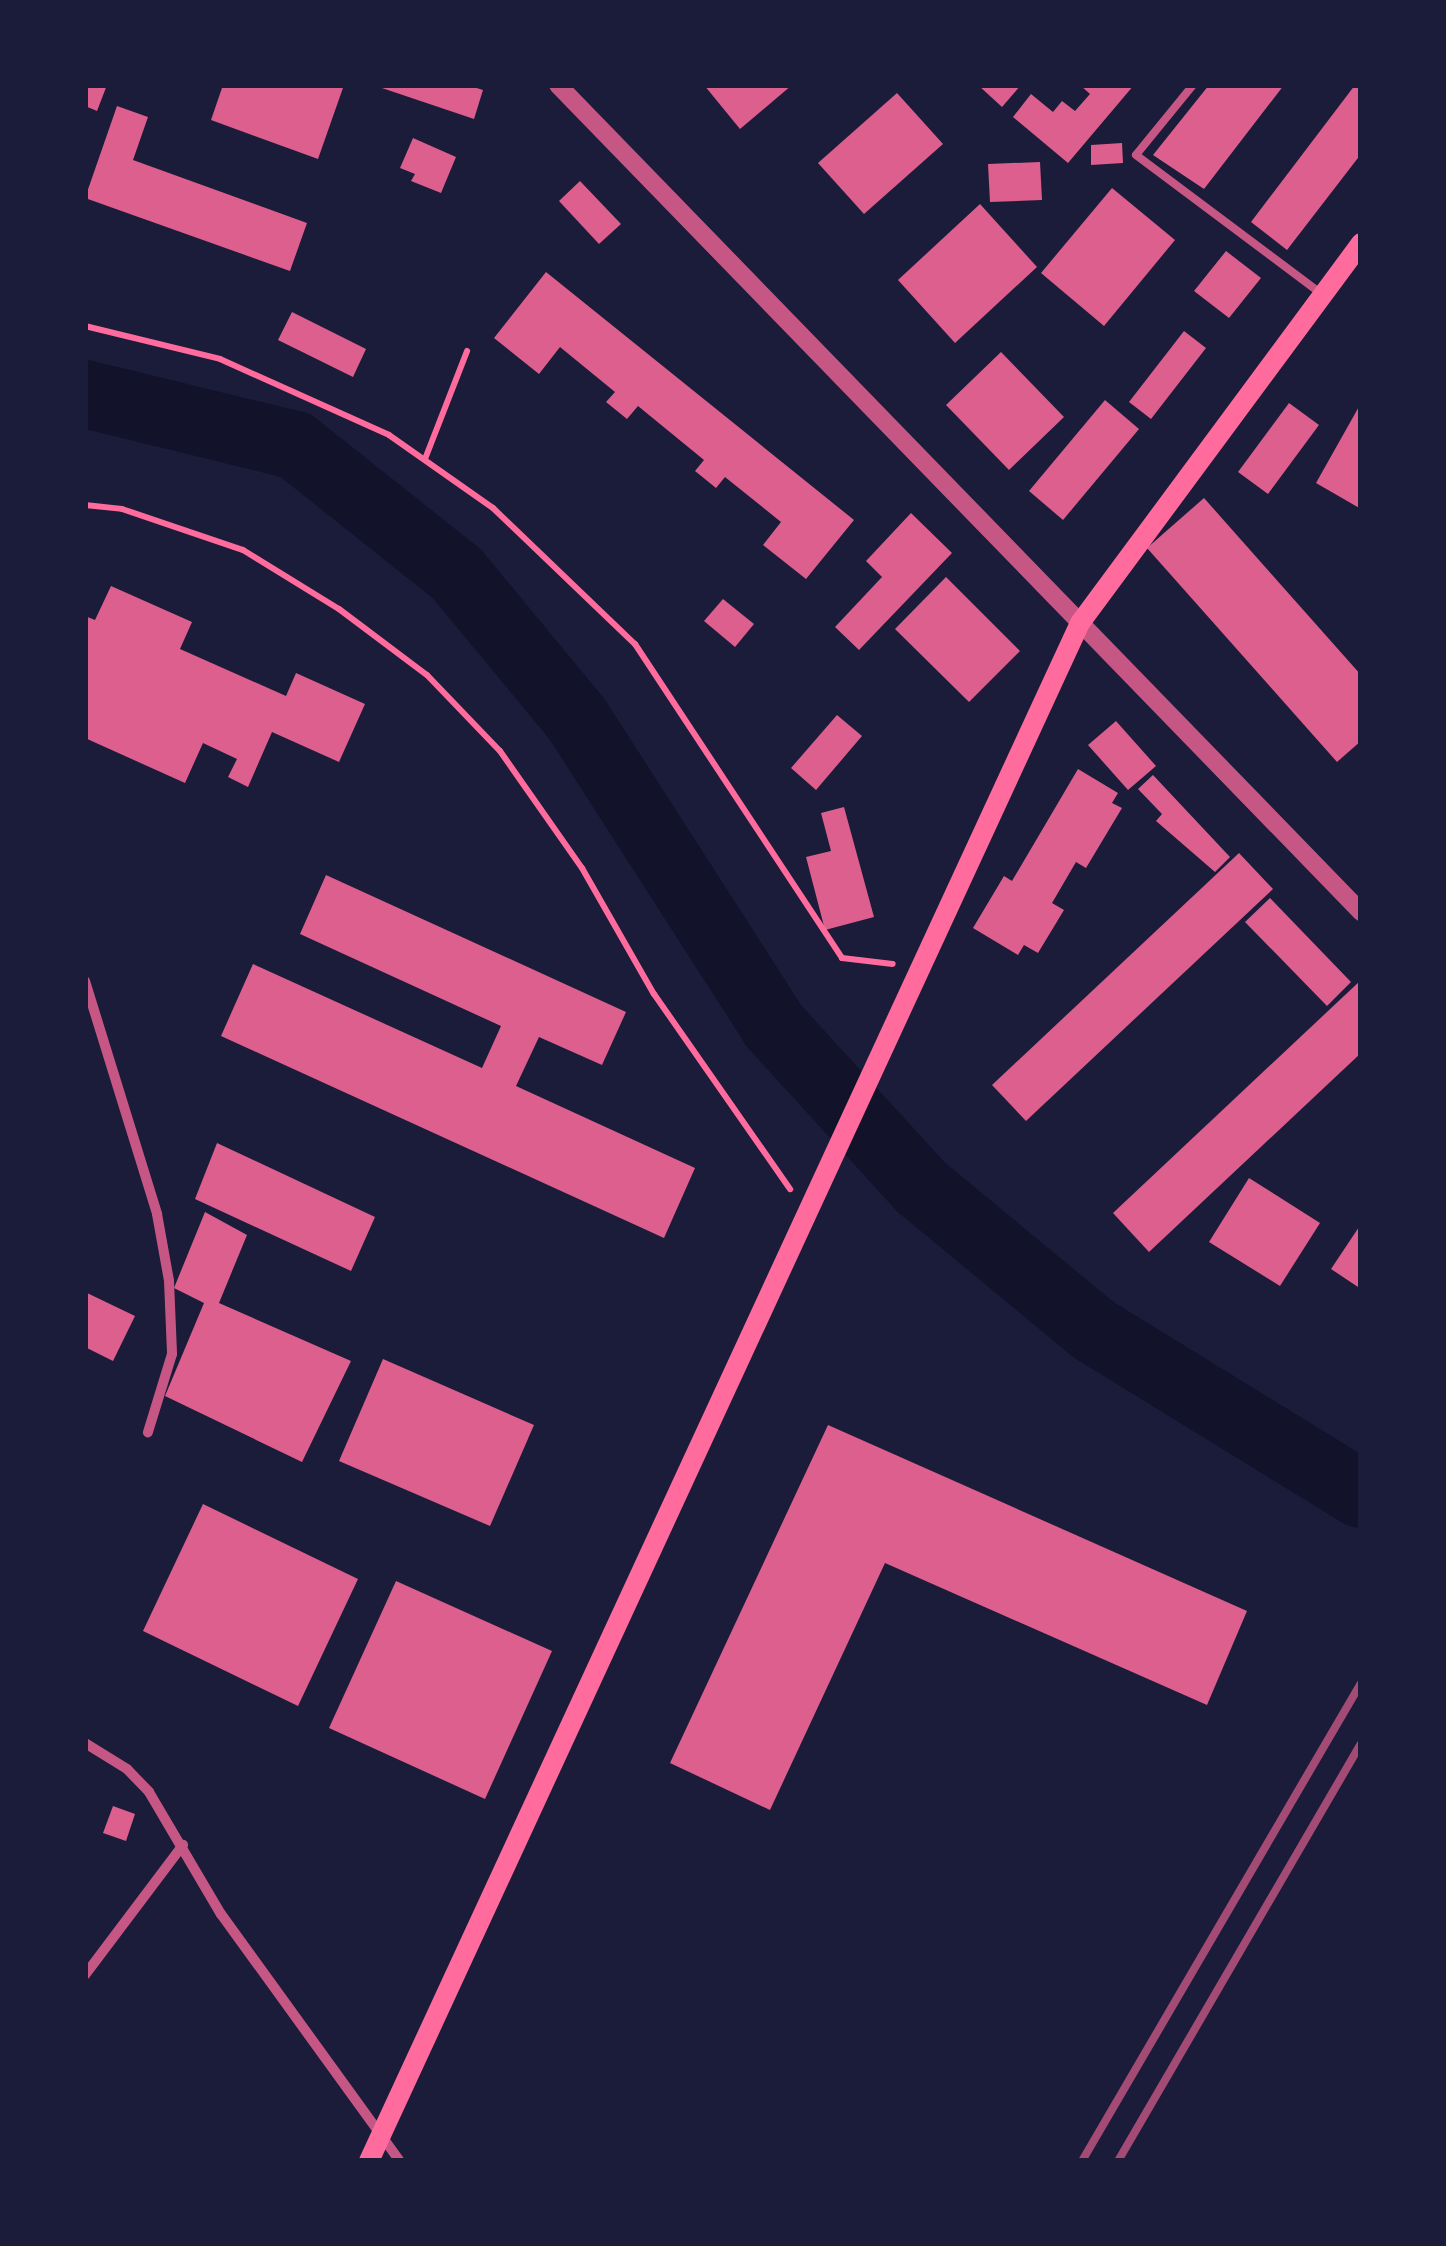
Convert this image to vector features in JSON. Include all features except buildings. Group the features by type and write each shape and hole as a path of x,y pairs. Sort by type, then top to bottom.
{"main road":[{"path":"370,2161 1080,622 1361,243"}],"street":[{"path":"558,85 1361,912"},
{"path":"85,982 157,1214 169,1281 172,1354 148,1432"},
{"path":"85,1743 127,1769 183,1845 221,1914 400,2161"},
{"path":"85,1975 183,1845"}],"lane":[{"path":"1193,85 1136,155 1322,295"}],"path":[{"path":"85,326 220,359 389,435 493,508 635,644 842,958 920,967"},
{"path":"425,459 467,351"},
{"path":"85,505 122,509 243,550 339,609 428,676 510,766 582,868 654,994 805,1212"}],"waterway":[{"path":"85,394 295,445 457,574 577,719 774,1026 921,1187 1094,1330 1361,1494"}],"railway":[{"path":"1082,2161 1361,1683"},
{"path":"1118,2161 1361,1744"}]}
